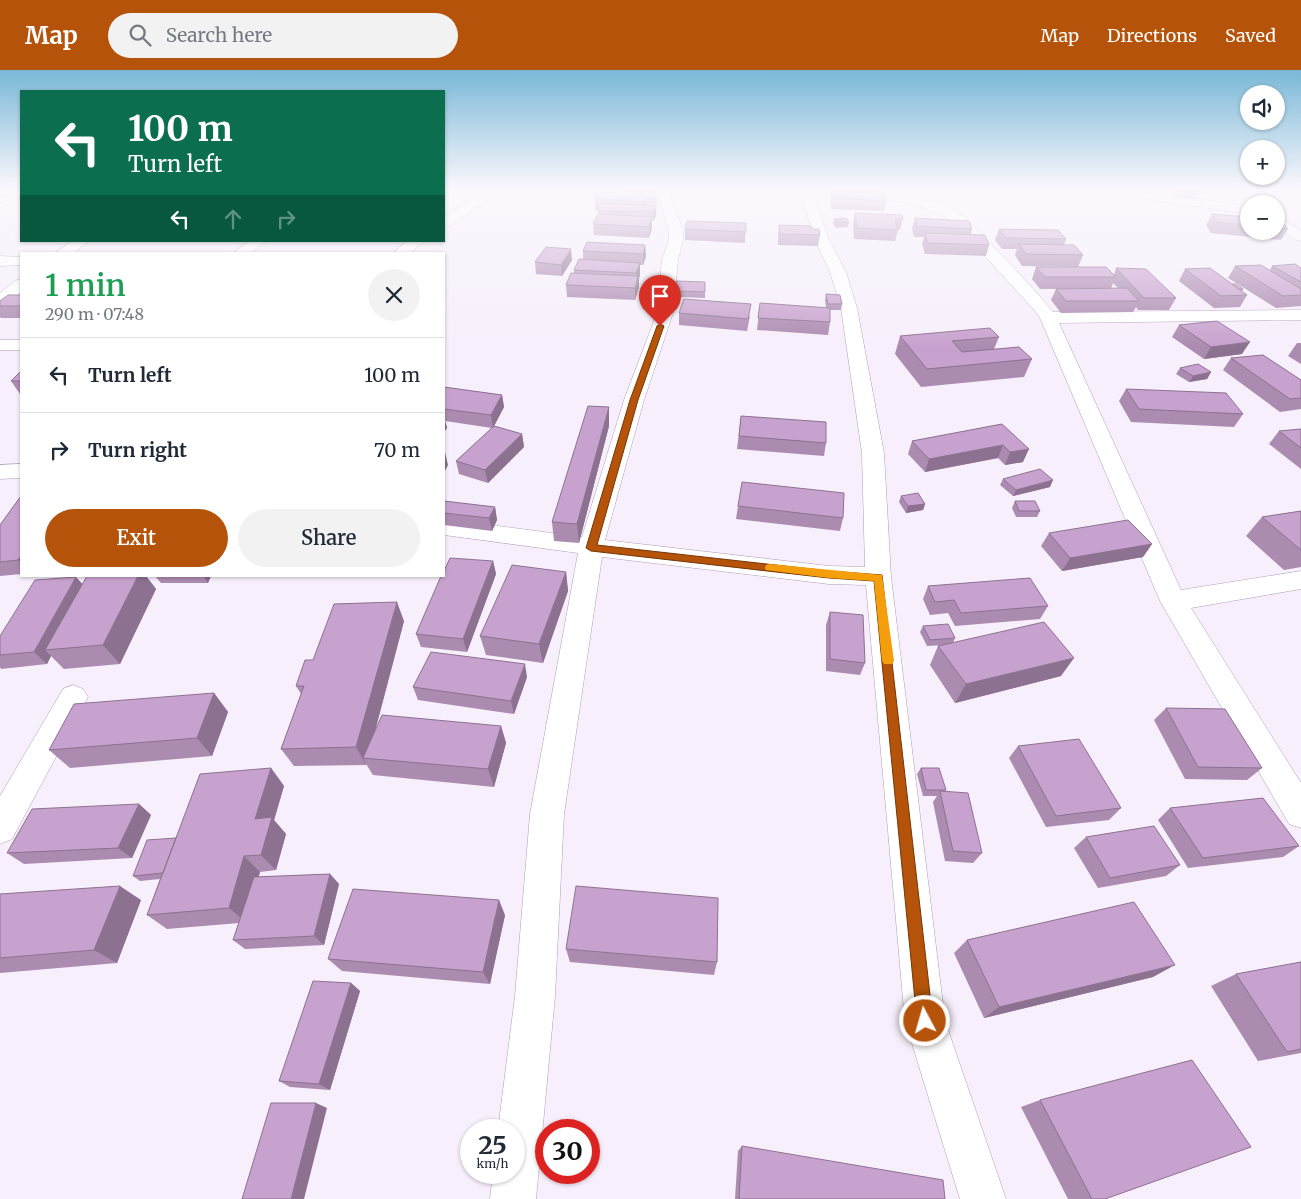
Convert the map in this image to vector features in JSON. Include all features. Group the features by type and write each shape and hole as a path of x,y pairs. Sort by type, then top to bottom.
{"street":[{"path":"64,252 80,242"},
{"path":"242,252 257,242"},
{"path":"402,252 416,242"},
{"path":"513,1199 535,996 547,814 591,548 634,400 665,313 670,260 675,242"},
{"path":"824,242 838,272 849,308 873,453 878,577 925,1021 983,1199"},
{"path":"980,242 1034,297 1048,317 1172,601 1301,813"},
{"path":"0,261 20,261"},
{"path":"0,302 20,285"},
{"path":"1048,317 1301,314"},
{"path":"0,345 20,344"},
{"path":"0,472 20,471"},
{"path":"445,527 591,548 829,575 878,577"},
{"path":"1172,601 1301,580"},
{"path":"0,828 73,697"}],"building":[{"path":"587,242 645,245 643,254 583,251"},
{"path":"988,242 989,245 928,243"},
{"path":"1019,244 1074,245 1083,255 1026,254"},
{"path":"546,247 571,249 561,265 535,262"},
{"path":"579,259 640,263 636,273 574,270"},
{"path":"1295,264 1301,268 1301,282 1272,266"},
{"path":"1261,265 1301,289 1301,295 1283,296 1235,266"},
{"path":"1036,267 1106,267 1116,277 1045,277"},
{"path":"1116,268 1146,269 1176,298 1144,298"},
{"path":"1210,268 1247,295 1221,296 1185,269"},
{"path":"571,273 638,276 635,288 566,285"},
{"path":"676,281 705,282 705,292 675,291"},
{"path":"1232,284 1236,284 1243,289 1239,289"},
{"path":"1127,288 1139,301 1066,301 1056,289"},
{"path":"826,294 840,295 842,304 828,304"},
{"path":"8,295 20,295 20,306 0,306 0,301"},
{"path":"684,299 751,304 748,319 679,313"},
{"path":"760,303 830,308 830,322 758,318"},
{"path":"1217,321 1250,342 1211,347 1179,325"},
{"path":"990,328 999,337 952,341 962,352 1019,347 1032,359 927,369 900,336"},
{"path":"1263,355 1301,380 1301,398 1290,399 1231,358"},
{"path":"1198,364 1211,372 1193,376 1180,368"},
{"path":"20,372 20,381 11,381"},
{"path":"445,387 502,395 491,415 445,409"},
{"path":"1126,389 1226,393 1243,414 1139,409"},
{"path":"588,406 609,407 577,524 552,522"},
{"path":"741,416 826,422 826,443 739,436"},
{"path":"1002,424 1029,449 1010,452 1003,445 929,459 912,441"},
{"path":"494,426 522,434 485,470 456,461"},
{"path":"1301,429 1301,448 1279,431"},
{"path":"1040,469 1053,480 1016,490 1003,479"},
{"path":"742,482 844,493 843,518 738,506"},
{"path":"918,493 925,504 908,506 901,496"},
{"path":"20,497 20,557 18,560 0,562 0,525"},
{"path":"445,501 495,507 489,518 445,513"},
{"path":"1015,501 1035,501 1040,511 1019,511"},
{"path":"1301,511 1301,550 1262,517"},
{"path":"1128,520 1152,544 1070,558 1049,533"},
{"path":"450,558 493,561 463,639 416,634 441,577 445,577 445,569"},
{"path":"512,565 566,572 539,644 480,636"},
{"path":"76,577 34,652 0,655 0,636 35,580"},
{"path":"86,577 137,577 103,645 45,650"},
{"path":"1030,578 1048,606 961,613 954,600 935,602 928,586"},
{"path":"397,602 356,747 281,749 304,686 296,686 305,660 313,660 334,604"},
{"path":"830,612 863,615 865,663 830,659"},
{"path":"1044,622 1074,658 966,684 938,646"},
{"path":"948,624 955,638 930,640 923,626"},
{"path":"431,652 525,664 511,701 413,687"},
{"path":"214,693 197,738 49,750 74,704"},
{"path":"1166,708 1225,709 1262,768 1198,767"},
{"path":"382,715 501,726 488,769 363,758"},
{"path":"1079,739 1121,808 1056,816 1018,746"},
{"path":"271,768 255,819 272,817 261,855 244,856 229,908 147,915 200,774"},
{"path":"921,768 939,768 946,790 926,790"},
{"path":"940,791 968,793 982,853 953,851"},
{"path":"1263,798 1299,846 1203,858 1170,808"},
{"path":"139,804 118,848 7,853 32,809"},
{"path":"1154,826 1180,865 1110,878 1086,837"},
{"path":"176,838 163,873 133,876 147,840"},
{"path":"330,874 314,936 233,940 254,877"},
{"path":"120,886 94,950 0,958 0,894"},
{"path":"576,886 718,898 717,962 566,949"},
{"path":"353,889 499,900 483,972 328,959"},
{"path":"1134,902 1175,965 999,1007 967,940"},
{"path":"1301,962 1301,1049 1287,1052 1236,974"},
{"path":"313,981 351,983 319,1084 279,1081"},
{"path":"1192,1060 1251,1147 1105,1199 1092,1199 1040,1100"},
{"path":"271,1103 316,1103 291,1199 242,1199"},
{"path":"742,1146 943,1180 945,1199 739,1199"}],"slow traffic":[{"path":"770,568 829,575 878,577 888,661"}],"route":[{"path":"660,326 634,400 591,548 829,575 878,577 886,635 925,1021"}]}
